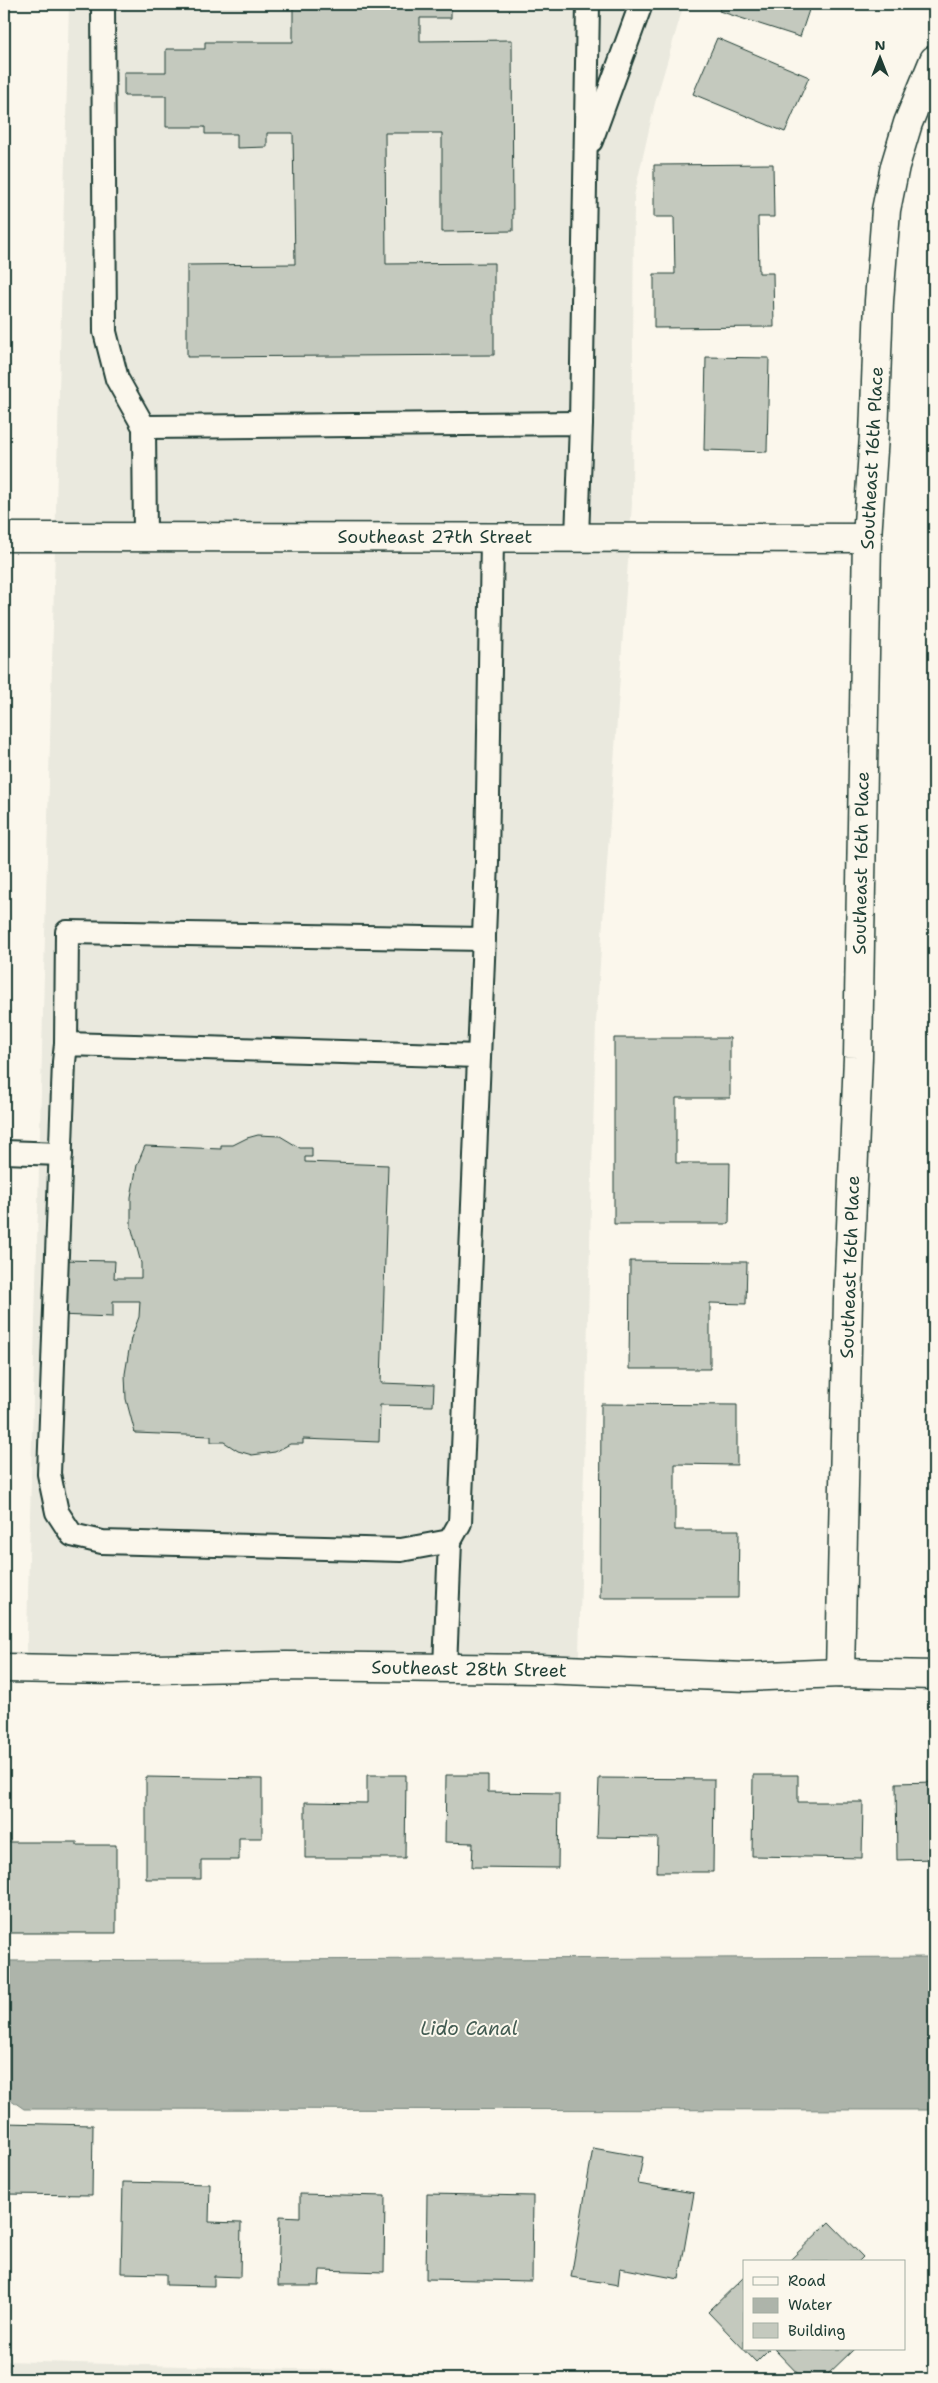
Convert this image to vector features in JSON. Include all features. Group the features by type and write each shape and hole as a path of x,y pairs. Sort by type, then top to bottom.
{"street":[{"name":"Southeast 16th Place","path":"840,1674 849,1290 858,1047 867,538 874,436 879,301 886,210 895,166 908,123 934,60"},
{"name":"Southeast 27th Street","path":"4,537 867,538"},
{"name":"Southeast 28th Street","path":"4,1668 113,1670 286,1666 444,1668 746,1677 840,1674 934,1675"}],"lane":[{"path":"103,4 105,332 117,378 144,427 145,537"},
{"path":"577,538 581,423 588,4"},
{"path":"585,156 642,4"},
{"path":"144,427 581,423"},
{"path":"444,1668 450,1541 460,1523 484,939 492,538"},
{"path":"450,1541 401,1550 102,1542 72,1535 57,1512 49,1474 66,1044 67,932 484,939"},
{"path":"66,1044 479,1056"},
{"path":"4,1152 61,1154"}],"shaded area":[{"path":"69,4 684,4 655,103 634,196 632,504 596,1022 579,1655 26,1672"},
{"path":"4,2361 401,2372 401,2379 4,2379"}],"water":[{"name":"Lido Canal","path":"934,1957 934,2110 24,2109 4,2095 4,1961"}],"building":[{"path":"293,4 384,4 385,10 411,9 411,4 451,4 451,18 420,18 420,41 512,40 513,231 442,232 442,133 385,133 386,264 494,263 494,355 187,357 187,265 295,264 293,133 267,133 267,147 237,148 237,134 205,134 205,127 166,127 166,96 124,96 124,72 166,72 166,49 205,49 205,42 293,42"},
{"path":"722,4 811,4 800,37 719,11"},
{"path":"717,38 809,77 785,132 693,94"},
{"path":"773,164 774,217 758,217 759,273 773,273 774,327 654,328 654,274 675,274 674,217 654,217 654,165"},
{"path":"706,357 769,358 767,452 704,450"},
{"path":"614,1038 730,1038 730,1098 676,1098 676,1163 730,1163 729,1224 614,1224"},
{"path":"258,1135 280,1136 300,1148 312,1148 312,1157 305,1157 305,1162 388,1165 381,1383 434,1385 433,1406 380,1405 379,1442 303,1439 303,1444 290,1444 275,1452 252,1455 238,1451 224,1442 211,1442 211,1436 135,1433 126,1399 125,1374 131,1338 139,1317 140,1301 113,1301 113,1317 58,1315 60,1260 115,1261 114,1278 141,1278 141,1263 131,1226 131,1197 137,1165 145,1146 221,1149 221,1145 233,1145"},
{"path":"630,1261 747,1262 746,1304 710,1303 710,1369 629,1369"},
{"path":"601,1404 737,1405 737,1465 675,1464 675,1530 739,1530 738,1598 600,1598"},
{"path":"367,1775 406,1775 405,1858 305,1858 305,1802 367,1803"},
{"path":"446,1775 488,1775 488,1792 559,1793 558,1868 472,1867 473,1843 445,1842"},
{"path":"753,1775 798,1775 798,1802 863,1802 862,1858 752,1856"},
{"path":"146,1777 262,1779 262,1838 239,1838 239,1860 201,1860 201,1879 146,1879"},
{"path":"599,1778 714,1779 713,1872 657,1872 658,1838 597,1837"},
{"path":"934,1782 934,1859 897,1860 896,1783"},
{"path":"4,1842 77,1842 77,1845 116,1845 116,1933 4,1933"},
{"path":"4,2123 93,2125 92,2195 4,2194"},
{"path":"593,2148 643,2157 638,2184 694,2193 679,2279 620,2268 618,2285 571,2277"},
{"path":"123,2182 210,2184 209,2222 241,2223 240,2277 214,2276 214,2286 166,2285 166,2274 121,2273"},
{"path":"300,2194 385,2196 384,2272 320,2270 319,2286 278,2286 280,2216 300,2217"},
{"path":"427,2194 533,2196 532,2281 426,2279"},
{"path":"829,2222 863,2257 860,2260 790,2260"},
{"path":"743,2278 743,2348 708,2312"},
{"path":"744,2350 768,2350 756,2362"},
{"path":"775,2350 853,2350 823,2379 803,2379"}]}
